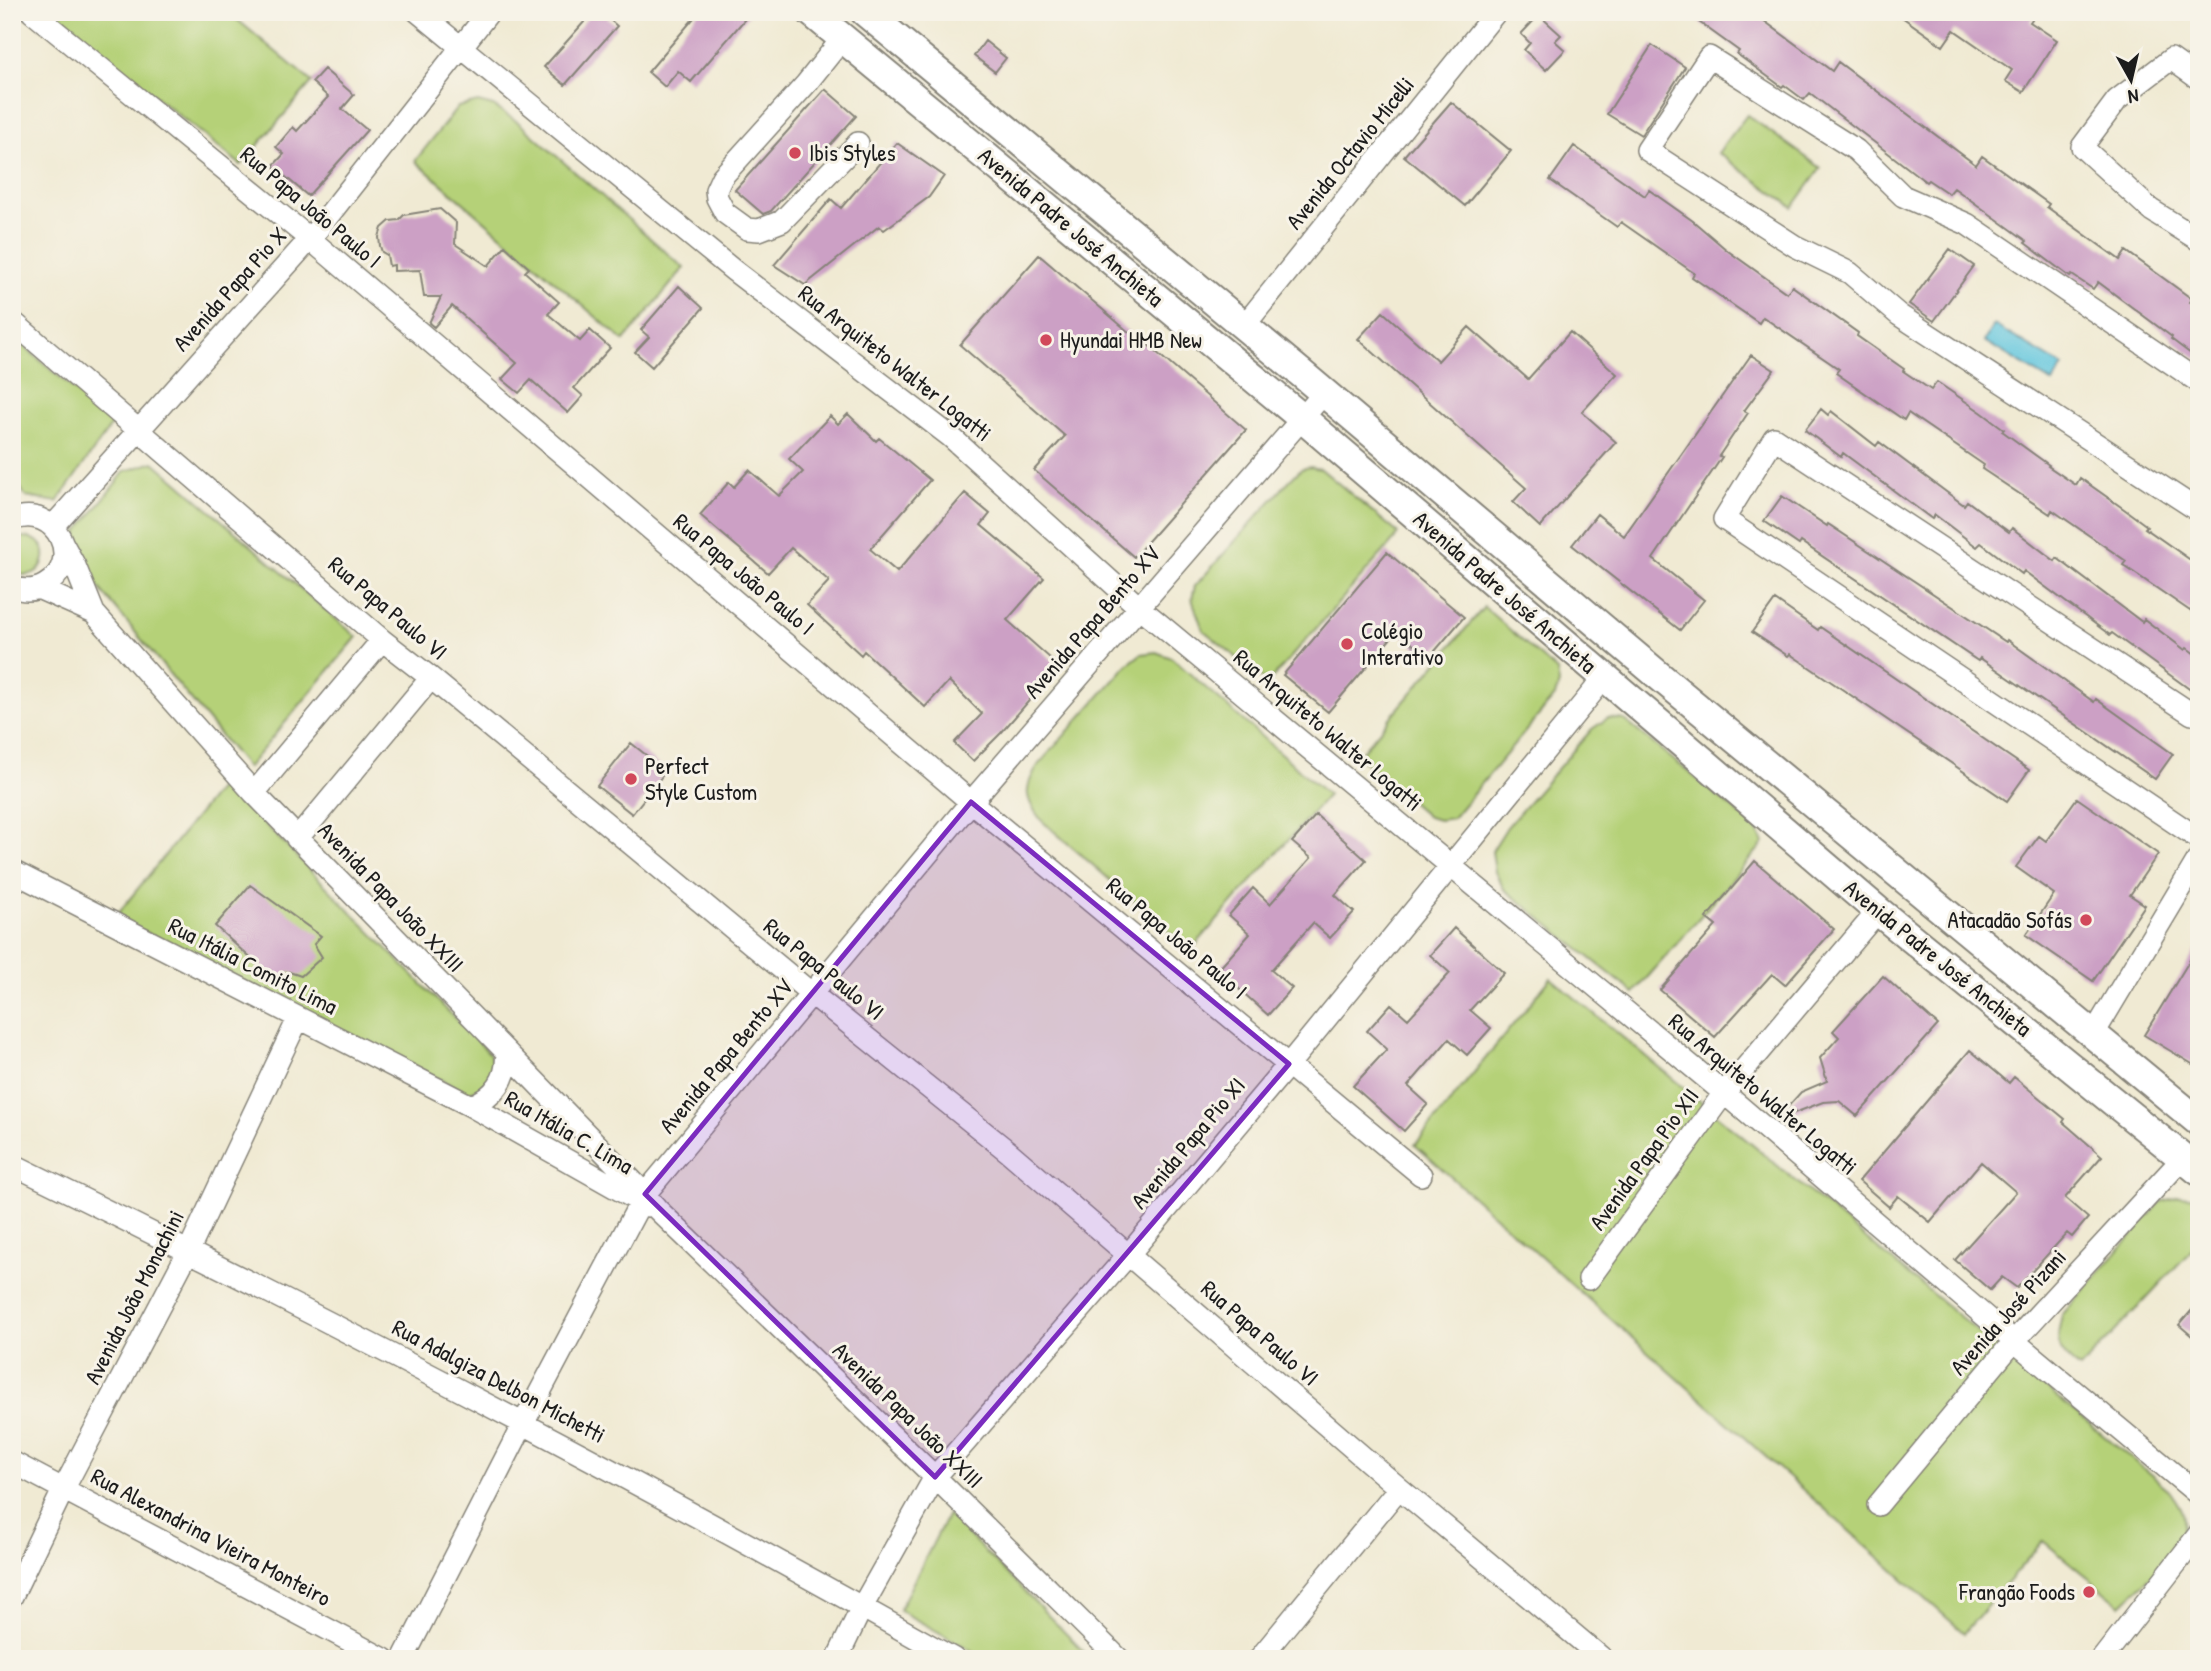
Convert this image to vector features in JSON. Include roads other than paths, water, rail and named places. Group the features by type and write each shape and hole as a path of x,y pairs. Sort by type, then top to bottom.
{"main road":[{"name":"Avenida Padre José Anchieta","path":"811,12 1302,418 1878,911 2191,1165"},
{"name":"Avenida Padre José Anchieta","path":"865,12 1244,326 1658,675 2199,1122"}],"street":[{"name":"Rua Papa João Paulo I","path":"32,12 310,239 971,802 1421,1175"},
{"name":"Rua Arquiteto Walter Logatti","path":"418,12 733,270 951,436 1140,608 1724,1093 2199,1495"},
{"name":"Avenida Papa Pio X","path":"58,535 140,429 310,239 489,12"},
{"name":"Avenida Octavio Micelli","path":"1244,326 1496,12"},
{"path":"842,39 806,84 722,177 716,190 717,198 725,213 747,229 759,230 782,221 858,143"},
{"path":"2199,383 1967,224 1903,196 1856,150 1709,57 1647,150 1795,246 1850,272 1899,316 2199,511"},
{"path":"2199,79 2171,60 2117,100 2082,147 2151,210 2199,240"},
{"name":"Rua Papa Paulo VI","path":"12,321 382,640 811,994 1010,1153 1398,1488 1603,1659"},
{"name":"Avenida Papa Bento XV","path":"403,1659 524,1422 648,1203 811,994 971,802 1324,393"},
{"path":"2192,714 1774,438 1724,519 2199,839"},
{"path":"15,511 43,520 58,535 64,555 56,576 20,591"},
{"name":"Avenida Papa João XXIII","path":"58,535 75,566 94,613 254,793 506,1052 648,1203 1119,1659"},
{"name":"Avenida Papa João XXIII","path":"20,591 94,613"},
{"path":"254,793 382,640"},
{"name":"Avenida Papa Pio XI","path":"837,1659 862,1607 935,1478 1289,1064 1605,677"},
{"path":"298,839 431,678"},
{"path":"2093,1035 2199,858"},
{"name":"Rua Itália Comito Lima","path":"12,871 471,1106"},
{"name":"Avenida Papa Pio XII","path":"1589,1279 1724,1093 1878,911"},
{"name":"Avenida João Monachini","path":"12,1596 64,1488 189,1250 298,1019"},
{"path":"471,1106 497,1089 506,1067 506,1052"},
{"name":"Rua Itália C. Lima","path":"471,1106 648,1203"},
{"name":"Rua Adalgiza Delbon Michetti","path":"12,1164 189,1250 524,1422 954,1659"},
{"name":"Avenida José Pizani","path":"1878,1505 2014,1341 2191,1165"},
{"name":"Rua Alexandrina Vieira Monteiro","path":"12,1462 384,1659"},
{"path":"1259,1659 1398,1488"},
{"path":"2102,1659 2199,1534"}],"water":[{"path":"1994,325 2063,366 2053,383 1984,341"}],"place":[{"name":"Ibis Styles","path":"795,153"},
{"name":"Hyundai HMB New","path":"1046,340"},
{"name":"Colégio Interativo","path":"1347,644"},
{"name":"Perfect Style Custom","path":"631,779"},
{"name":"Atacadão Sofás","path":"2086,920"},
{"name":"Frangão Foods","path":"2089,1592"}]}
